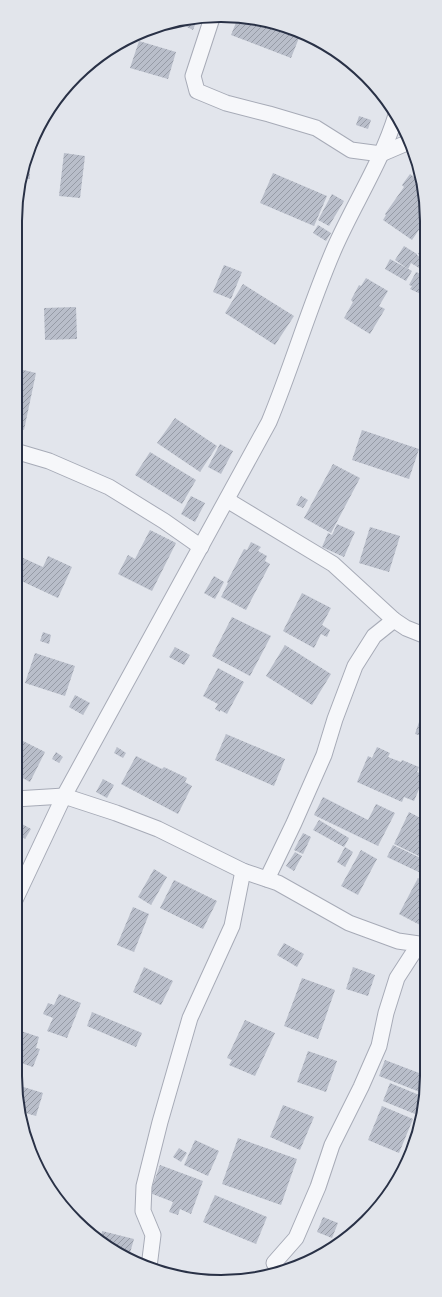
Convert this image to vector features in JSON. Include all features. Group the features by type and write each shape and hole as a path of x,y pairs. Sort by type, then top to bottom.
{"street":[{"path":"211,22 194,76 197,91 226,103 316,128 350,150 381,154 405,144"},
{"path":"22,885 64,796 269,422 286,382 311,305 335,246 381,154 393,123"},
{"path":"22,453 49,461 109,487 164,521 201,547"},
{"path":"227,500 333,564 394,620 406,628 420,634"},
{"path":"266,879 294,823 324,755 335,719 355,666 374,636 394,620"},
{"path":"22,799 64,796 116,813 158,829 243,871 278,883 349,924 398,941 419,944 397,978 386,1013 379,1046 361,1087 332,1145 318,1187 296,1238 274,1263"},
{"path":"150,1262 153,1235 143,1211 144,1186 160,1122 190,1018 232,926 243,871"}],"building":[{"path":"236,22 273,29 299,38 291,58 231,35"},
{"path":"195,24 193,30 184,26"},
{"path":"139,41 176,52 168,79 130,68"},
{"path":"359,116 371,120 368,129 356,125"},
{"path":"64,153 85,156 80,198 59,196"},
{"path":"29,168 30,179 27,179"},
{"path":"273,173 327,196 314,226 260,203"},
{"path":"410,174 415,178 420,208 420,228 412,240 383,220 386,215 385,214 404,187 402,185"},
{"path":"332,194 344,201 329,226 318,220"},
{"path":"318,225 331,233 326,241 313,233"},
{"path":"404,246 420,257 420,266 419,268 411,263 408,269 395,260"},
{"path":"390,259 412,271 406,281 385,269"},
{"path":"224,265 242,272 231,299 213,292"},
{"path":"416,272 420,274 420,294 410,289 412,286 409,285"},
{"path":"366,278 388,291 379,306 385,309 370,334 344,318 353,302 351,300 359,285 361,286"},
{"path":"243,284 294,316 275,345 225,313"},
{"path":"76,307 77,339 45,340 44,308"},
{"path":"22,370 36,373 24,430 22,430"},
{"path":"175,418 217,446 200,472 157,443"},
{"path":"362,430 419,449 409,479 352,460"},
{"path":"220,444 233,451 221,474 208,467"},
{"path":"150,452 196,480 182,504 135,475"},
{"path":"333,464 360,478 331,533 304,518"},
{"path":"191,496 205,503 195,522 181,514"},
{"path":"301,496 308,500 303,508 296,505"},
{"path":"337,524 355,532 344,557 322,547 328,533 332,535"},
{"path":"370,527 400,536 389,572 359,563"},
{"path":"150,530 176,543 152,591 118,574 128,555 135,559"},
{"path":"251,542 261,547 258,551 267,556 265,561 270,564 246,610 221,597 244,549 247,550"},
{"path":"48,556 72,567 58,598 22,581 22,557 43,567"},
{"path":"214,576 224,582 215,599 204,593"},
{"path":"302,593 331,608 322,625 330,630 327,637 321,634 314,648 283,631"},
{"path":"232,617 271,636 250,676 212,656"},
{"path":"43,632 51,635 49,644 40,641"},
{"path":"285,645 331,674 312,705 266,676"},
{"path":"175,647 190,655 184,665 169,657"},
{"path":"35,653 75,666 65,696 25,683"},
{"path":"218,668 244,682 227,714 215,709 218,704 203,696"},
{"path":"75,695 90,703 83,715 69,707"},
{"path":"420,719 420,735 415,734"},
{"path":"226,734 285,759 274,786 215,760"},
{"path":"22,740 45,752 30,782 22,778"},
{"path":"117,747 126,753 123,758 114,753"},
{"path":"377,747 390,753 388,757 401,762 402,760 419,767 417,772 420,773 420,787 414,801 404,797 402,802 357,782 368,756 372,758"},
{"path":"56,752 63,757 59,763 52,759"},
{"path":"136,756 162,769 164,767 187,778 185,782 192,786 178,814 121,784"},
{"path":"103,779 114,785 107,798 96,792"},
{"path":"323,797 368,820 376,804 395,813 378,846 314,815"},
{"path":"409,812 420,818 420,857 394,844"},
{"path":"319,820 349,838 344,847 313,830"},
{"path":"22,824 31,829 25,839 22,837"},
{"path":"303,833 311,837 303,854 294,850"},
{"path":"393,845 420,858 420,873 387,857"},
{"path":"345,847 353,852 345,867 337,862"},
{"path":"361,850 377,859 358,895 341,886"},
{"path":"295,852 302,856 294,871 286,866"},
{"path":"154,869 167,877 151,905 138,897"},
{"path":"418,878 420,879 420,925 399,914"},
{"path":"174,880 217,901 203,929 160,908"},
{"path":"133,907 149,914 134,952 117,945"},
{"path":"284,943 304,954 297,967 277,955"},
{"path":"144,967 173,981 161,1005 133,992"},
{"path":"353,967 375,975 368,996 346,989"},
{"path":"302,978 335,990 318,1039 284,1026"},
{"path":"59,994 81,1003 67,1038 47,1031 53,1018 43,1014 48,1003 54,1005"},
{"path":"92,1012 142,1033 136,1047 87,1026"},
{"path":"245,1020 275,1033 255,1076 229,1065 232,1060 227,1058"},
{"path":"22,1031 39,1037 36,1048 40,1049 33,1067 22,1063"},
{"path":"308,1051 337,1061 326,1092 297,1082"},
{"path":"385,1060 420,1073 420,1092 379,1076"},
{"path":"390,1083 419,1095 416,1114 383,1101"},
{"path":"22,1087 43,1093 36,1116 26,1113"},
{"path":"283,1105 314,1117 300,1150 270,1137"},
{"path":"382,1106 413,1119 399,1153 368,1140"},
{"path":"238,1138 297,1159 281,1205 222,1184"},
{"path":"195,1140 219,1151 208,1176 184,1165"},
{"path":"179,1148 187,1153 181,1162 173,1157"},
{"path":"160,1165 203,1181 191,1214 180,1209 178,1215 169,1212 173,1202 150,1193"},
{"path":"215,1195 267,1217 256,1244 203,1222"},
{"path":"323,1217 338,1223 332,1238 317,1232"},
{"path":"102,1231 134,1239 130,1253 121,1248 101,1235"}]}
